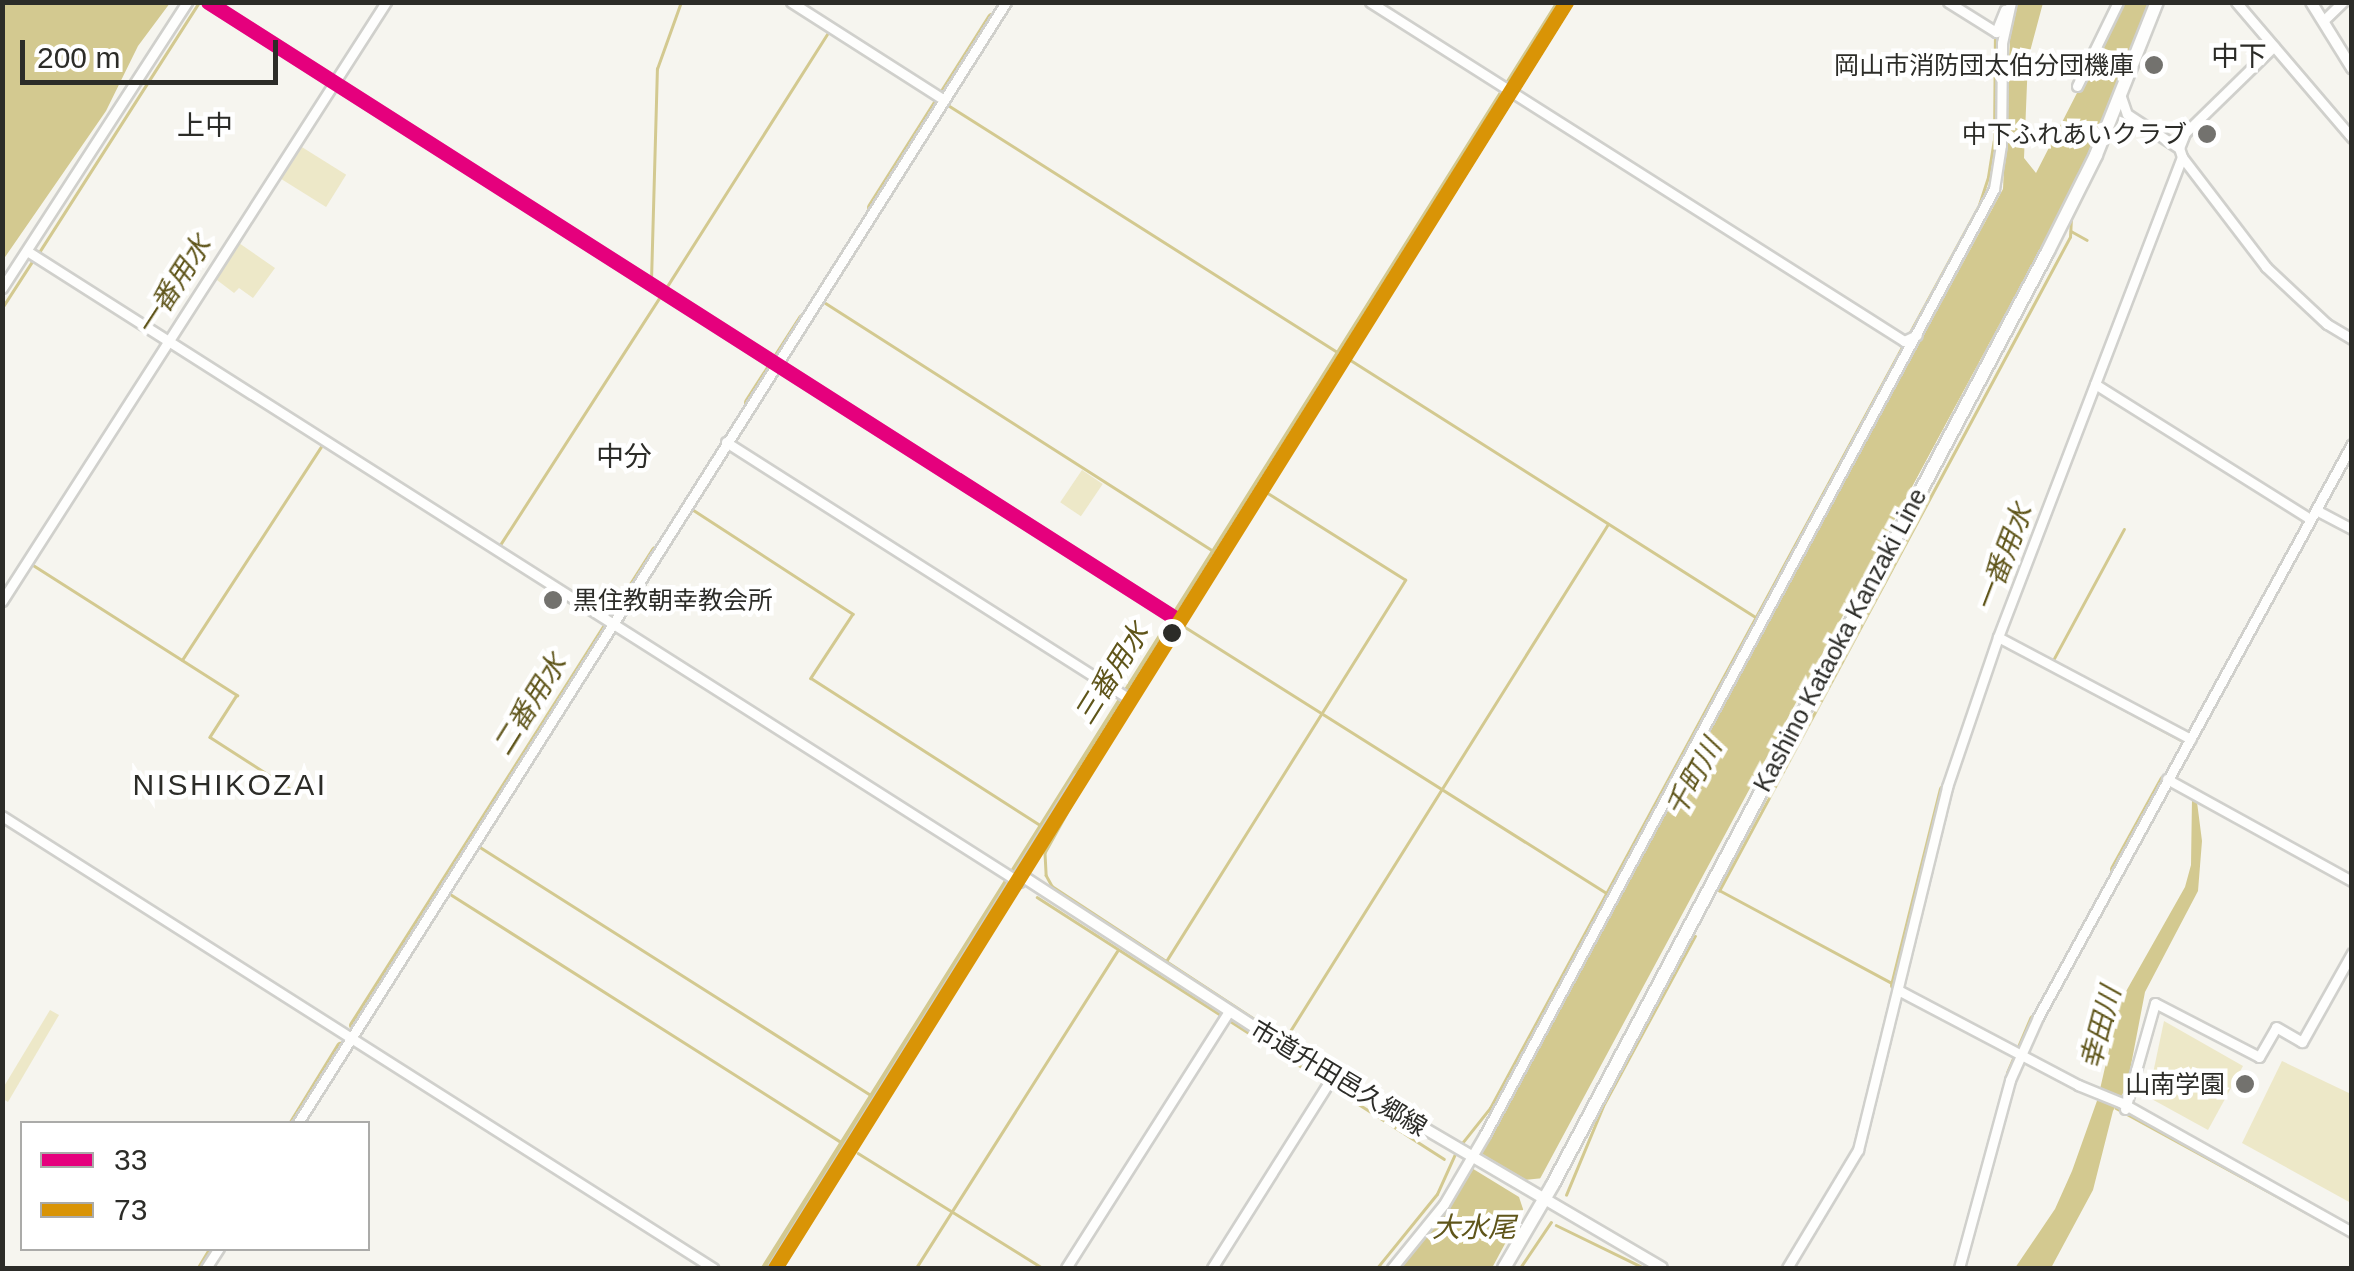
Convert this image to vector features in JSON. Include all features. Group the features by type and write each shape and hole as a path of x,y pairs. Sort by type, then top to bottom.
{"main road":[{"name":"Kashino Kataoka Kanzaki Line","path":"1504,1268 2048,251 2157,2"}],"street":[{"path":"2,288 32,254 186,2"},
{"path":"208,2 1175,618"},
{"path":"2,601 386,2"},
{"path":"790,2 941,98"},
{"path":"299,1121 941,98 1006,2"},
{"path":"1370,2 1906,341 1918,335"},
{"path":"775,1268 1175,618 1566,2"},
{"path":"1948,2 1996,32 2009,2"},
{"path":"1392,1268 1444,1204 1994,189 2000,145 2002,43 2009,2"},
{"path":"2077,86 2118,2"},
{"path":"2236,2 2352,138"},
{"path":"2311,2 2352,68"},
{"path":"2323,21 2344,2"},
{"path":"1787,1268 1858,1150 1939,811 1998,637 2185,133 2272,47"},
{"path":"2120,94 2126,114 2180,152 2266,268 2327,324 2352,339"},
{"path":"32,254 1016,878"},
{"path":"2094,384 2316,513 2352,529"},
{"path":"726,442 1126,697"},
{"path":"1959,1268 2020,1055 2352,444"},
{"path":"1998,637 2191,739"},
{"path":"2170,781 2352,881"},
{"path":"2,816 712,1268"},
{"name":"市道升田邑久郷線","path":"1016,878 1330,1082 1662,1268"},
{"path":"2124,1106 2155,1003 2259,1057 2276,1027 2302,1042 2352,954"},
{"path":"1898,990 2078,1086 2124,1106 2352,1232"},
{"path":"1066,1268 1226,1015"},
{"path":"1212,1268 1330,1082"}],"shaded area":[{"path":"297,144 346,175 326,207 277,176"},
{"path":"236,241 275,268 253,298 239,288 234,293 213,277"},
{"path":"1082,470 1103,484 1081,516 1060,502"},
{"path":"50,1010 59,1015 8,1102 3,1099 3,1088"},
{"path":"2164,1021 2243,1066 2208,1130 2148,1097"},
{"path":"2282,1061 2351,1094 2351,1203 2242,1143"}],"water":[{"path":"3,2 170,3 138,46 106,111 3,260"},
{"name":"大水尾","path":"2017,3 2043,3 2028,59 2024,158 2036,173 2123,3 2151,3 2091,154 1492,1268 1398,1268 1468,1178 2003,189 2010,38"},
{"name":"幸田川","path":"2192,798 2197,802 2202,841 2198,891 2145,992 2127,1086 2113,1111 2093,1190 2051,1268 2015,1268 2055,1209 2072,1171 2098,1098 2120,1002 2185,887 2191,865"}],"pier":[{"path":"1479,1152 1523,1180 1544,1178 1525,1215 1519,1197 1470,1167"}],"waterway":[{"path":"38,254 199,2"},
{"path":"651,281 657,69 681,2"},
{"name":"三番用水","path":"765,1268 1560,2"},
{"name":"二番用水","path":"871,207 991,17"},
{"path":"666,288 829,31"},
{"path":"1909,334 1979,205 1988,177 1994,141 1995,36"},
{"path":"948,105 1339,353"},
{"path":"1719,891 2070,237 2071,219 2083,194"},
{"path":"2071,231 2087,240"},
{"path":"2,308 33,260"},
{"path":"500,545 662,294"},
{"path":"824,302 1215,552"},
{"name":"二番用水","path":"748,402 802,318"},
{"name":"千町川","path":"1459,1147 1490,1108 1903,345"},
{"path":"1349,359 1756,617"},
{"path":"182,660 322,445"},
{"path":"1165,963 1405,580 1267,493"},
{"path":"692,509 853,614 811,678 1043,827"},
{"path":"1287,1036 1608,524"},
{"path":"2051,664 2124,529"},
{"name":"二番用水","path":"353,1025 655,550"},
{"path":"30,563 237,695 210,737 289,788"},
{"path":"1182,625 1608,894"},
{"path":"2086,689 2185,742"},
{"path":"2114,869 2163,780"},
{"path":"1085,781 1045,853 1046,875 1052,886 1283,1038"},
{"name":"一番用水","path":"1894,985 1943,789"},
{"path":"480,847 874,1097"},
{"path":"1721,891 1894,984"},
{"path":"447,892 845,1145"},
{"path":"1037,897 1325,1082"},
{"path":"1566,1195 1603,1106 1695,936"},
{"path":"916,1268 1117,951"},
{"path":"2010,1073 2033,1019"},
{"name":"二番用水","path":"294,1121 340,1046"},
{"path":"1332,1087 1444,1159"},
{"path":"2116,1108 2352,1237"},
{"path":"858,1153 1043,1268"},
{"path":"1377,1268 1437,1194 1455,1154"},
{"path":"1520,1268 1551,1222"},
{"path":"1556,1225 1644,1268"},
{"name":"二番用水","path":"201,1268 211,1251"}],"transit line":[{"name":"33","path":"208,2 1178,620"},
{"name":"73","path":"775,1268 1566,2"}],"place":[{"name":"岡山市消防団太伯分団機庫","path":"2154,65"},
{"name":"中下ふれあいクラブ","path":"2207,134"},
{"name":"黒住教朝幸教会所","path":"553,600"},
{"name":"山南学園","path":"2245,1084"}],"district":[{"name":"中下","path":"2239,57"},
{"name":"上中","path":"205,126"},
{"name":"中分","path":"624,457"},
{"name":"NISHIKOZAI","path":"230,785"}]}
